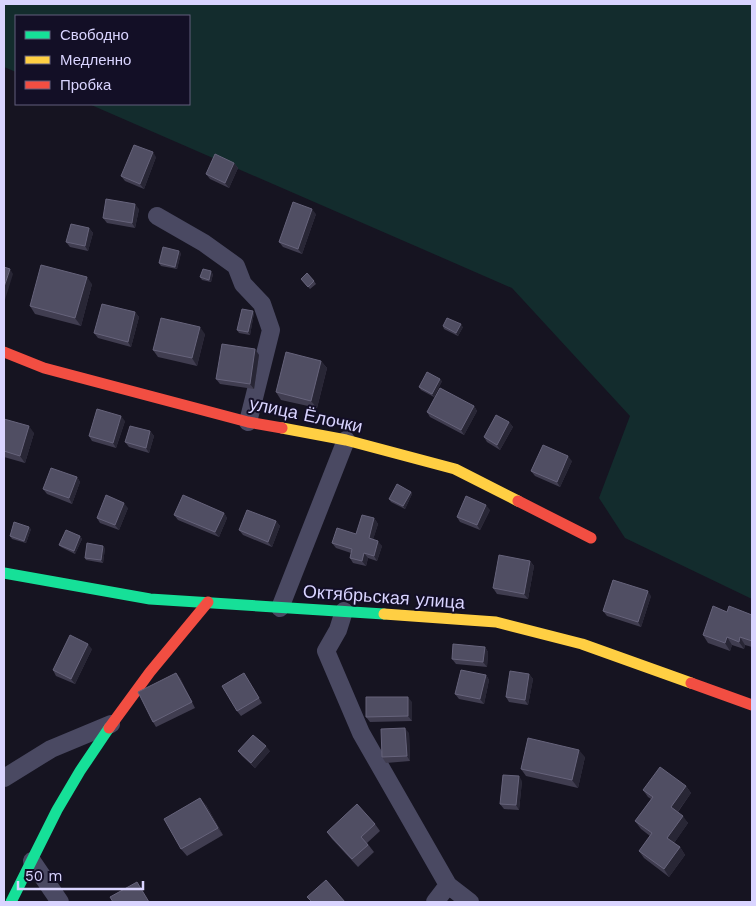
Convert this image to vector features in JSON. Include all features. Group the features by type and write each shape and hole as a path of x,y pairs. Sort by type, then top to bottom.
{"street":[{"path":"157,216 204,243 236,266 243,284 262,304 271,330 248,422"},
{"name":"улица Ёлочки","path":"4,352 44,368 248,422 346,440 455,469 591,538"},
{"path":"280,608 346,440"},
{"name":"Октябрьская улица","path":"4,573 150,599 280,608 344,610 496,622 582,644 752,705"},
{"path":"11,902 64,798 110,724 208,602"},
{"path":"344,610 338,630 326,651 361,733 448,885 470,902"},
{"path":"4,778 51,750 110,724"},
{"path":"32,861 60,902"},
{"path":"435,902 448,885"}],"green space":[{"path":"4,4 752,4 752,599 625,538 599,498 630,416 512,288 91,105 190,105 190,15 15,15 15,72 4,67"}],"building":[{"path":"134,145 153,152 140,184 121,176"},
{"path":"215,154 234,163 225,183 206,174"},
{"path":"106,199 135,204 132,223 103,218"},
{"path":"293,202 312,209 298,249 279,242"},
{"path":"71,224 89,228 85,246 66,242"},
{"path":"163,247 179,251 175,267 159,263"},
{"path":"41,265 87,277 75,318 30,306"},
{"path":"4,267 10,269 4,287"},
{"path":"203,269 211,271 209,280 200,277"},
{"path":"307,273 314,281 308,287 301,279"},
{"path":"102,304 135,312 128,342 94,333"},
{"path":"242,309 253,311 248,332 237,330"},
{"path":"161,318 200,327 192,358 153,350"},
{"path":"447,318 461,324 456,333 443,326"},
{"path":"222,344 255,349 250,384 216,379"},
{"path":"286,352 321,361 311,401 276,392"},
{"path":"427,372 440,379 432,394 419,387"},
{"path":"440,388 474,406 461,430 427,412"},
{"path":"97,409 121,416 113,443 89,436"},
{"path":"496,415 509,422 497,445 484,437"},
{"path":"4,419 29,426 20,456 4,451"},
{"path":"130,426 150,431 146,448 125,442"},
{"path":"543,445 568,456 557,482 531,471"},
{"path":"51,468 77,477 69,498 43,489"},
{"path":"397,484 411,492 403,506 389,499"},
{"path":"106,495 124,503 115,525 97,518"},
{"path":"183,495 224,513 215,532 174,515"},
{"path":"466,496 486,505 477,525 457,517"},
{"path":"247,510 276,521 268,542 239,530"},
{"path":"362,515 374,518 369,538 378,541 374,556 364,553 362,561 350,558 352,549 332,543 337,528 356,534"},
{"path":"14,522 29,527 24,541 10,536"},
{"path":"66,530 80,536 74,551 59,545"},
{"path":"87,543 103,546 101,560 85,558"},
{"path":"499,555 530,561 524,594 493,588"},
{"path":"613,580 648,591 638,622 603,611"},
{"path":"713,606 727,612 729,606 752,615 752,641 740,637 739,642 727,637 725,643 703,635"},
{"path":"70,635 88,644 71,679 53,670"},
{"path":"453,644 485,647 483,662 452,659"},
{"path":"461,670 486,675 480,699 455,694"},
{"path":"510,671 529,674 525,700 506,697"},
{"path":"176,673 192,702 153,722 138,692"},
{"path":"244,673 259,698 237,711 222,686"},
{"path":"366,697 408,697 408,716 366,717"},
{"path":"405,728 407,756 382,757 381,729"},
{"path":"253,735 266,746 251,763 238,751"},
{"path":"528,738 579,750 572,780 521,769"},
{"path":"660,767 686,786 671,807 683,816 667,838 680,847 664,869 639,851 652,833 635,821 653,797 643,790"},
{"path":"503,775 519,776 516,805 500,804"},
{"path":"200,798 218,828 181,849 164,819"},
{"path":"357,804 375,824 361,837 368,845 352,859 327,832"},
{"path":"326,880 345,902 312,902 307,897"},
{"path":"137,882 149,902 113,902 110,897"}],"traffic: fast":[{"path":"4,573 150,599 384,614"},
{"path":"11,902 57,810 109,728"}],"traffic: slow":[{"path":"282,428 346,440 455,469 518,501"},
{"path":"384,614 496,622 582,644 691,683"}],"traffic: jam":[{"path":"4,352 44,368 248,422 282,428"},
{"path":"518,501 591,538"},
{"path":"109,728 150,672 208,602"},
{"path":"691,683 752,705"}]}
